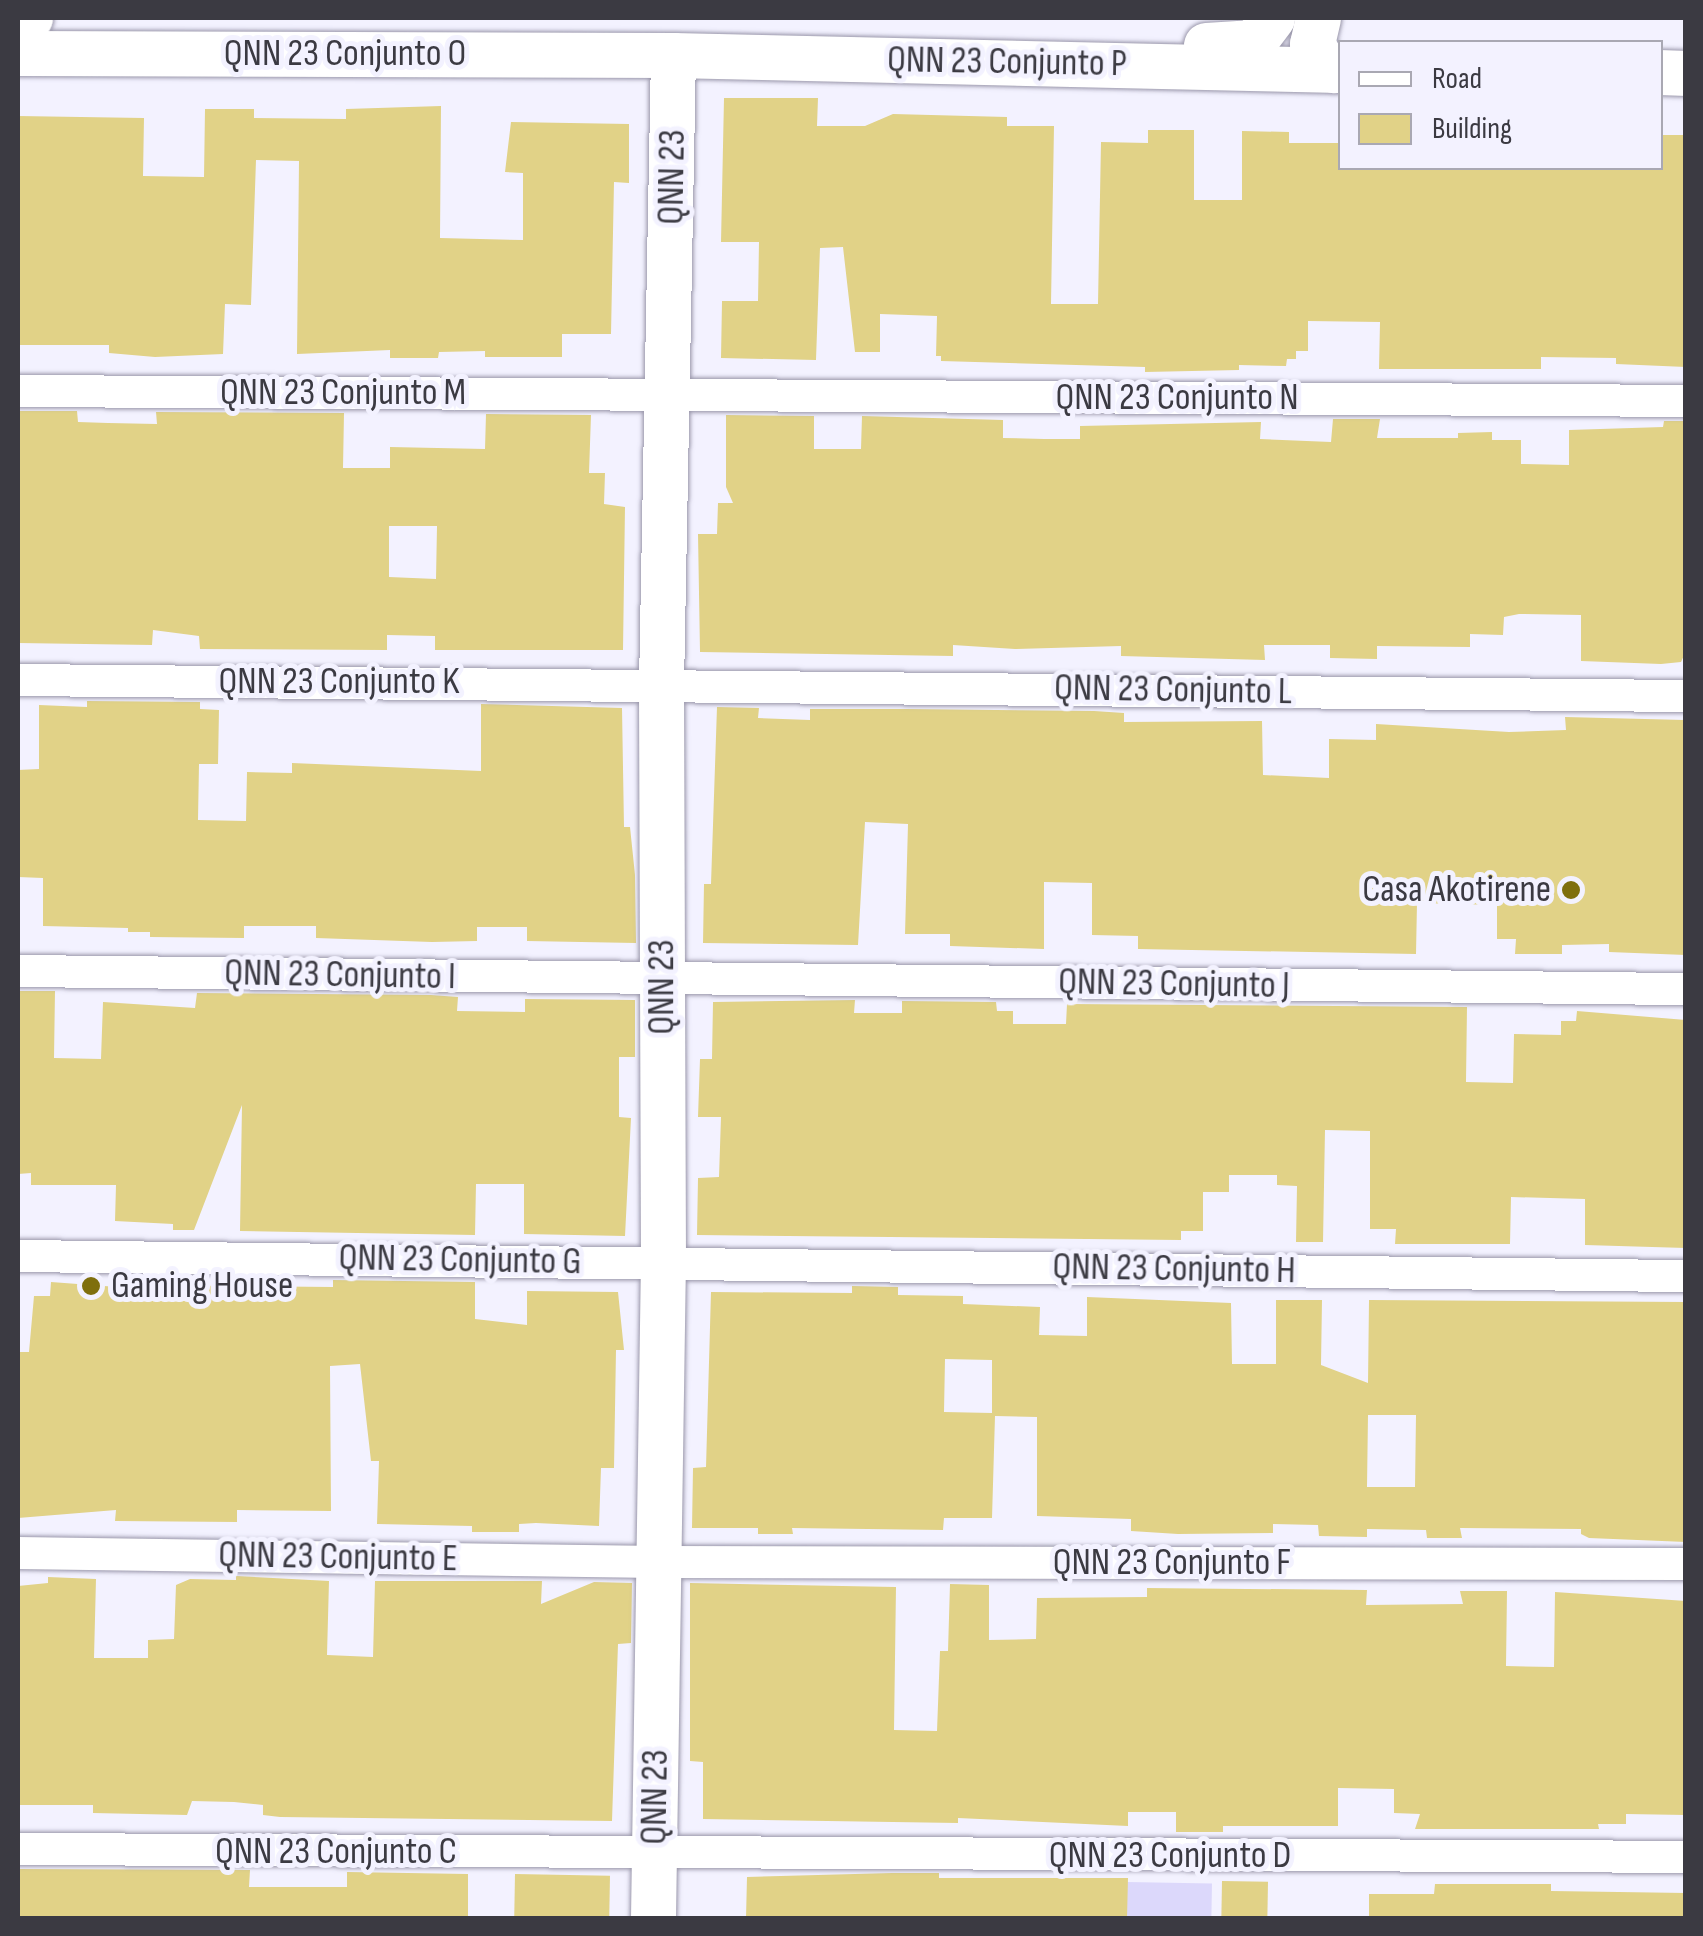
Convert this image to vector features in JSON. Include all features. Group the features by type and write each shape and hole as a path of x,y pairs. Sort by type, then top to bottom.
{"main road":[{"path":"18,27 30,18"},
{"path":"78,18 78,30 90,48 111,54"},
{"path":"880,60 1048,42 1244,46 1263,36 1272,18"},
{"path":"1318,18 1312,44 1324,64 1337,70"},
{"name":"QNN 23 Conjunto O","path":"18,53 674,56"},
{"name":"QNN 23 Conjunto P","path":"674,56 1337,70"},
{"name":"QNN 23","path":"653,1918 663,1262 661,685 674,56"}],"street":[{"name":"QNN 23 Conjunto M","path":"18,392 668,395"},
{"name":"QNN 23 Conjunto N","path":"668,395 1686,401"},
{"name":"QNN 23 Conjunto K","path":"18,680 661,685"},
{"name":"QNN 23 Conjunto L","path":"661,685 1686,696"},
{"name":"QNN 23 Conjunto I","path":"18,971 662,980"},
{"name":"QNN 23 Conjunto J","path":"662,980 1686,989"},
{"name":"QNN 23 Conjunto G","path":"18,1256 663,1262"},
{"name":"QNN 23 Conjunto H","path":"663,1262 1686,1276"},
{"name":"QNN 23 Conjunto E","path":"18,1554 659,1562"},
{"name":"QNN 23 Conjunto F","path":"659,1562 1686,1564"},
{"name":"QNN 23 Conjunto C","path":"18,1850 654,1854"},
{"name":"QNN 23 Conjunto D","path":"654,1854 1686,1857"}],"shaded area":[{"path":"1127,1882 1212,1883 1211,1918 1126,1918"}],"building":[{"path":"724,98 818,98 817,126 865,126 893,114 1007,117 1007,126 1054,126 1051,304 1098,304 1101,142 1148,143 1148,130 1194,130 1194,200 1242,200 1242,131 1289,132 1289,143 1338,143 1338,170 1663,170 1663,135 1686,135 1686,367 1616,364 1616,358 1541,357 1541,369 1379,369 1380,322 1308,321 1308,351 1296,351 1296,359 1287,359 1286,366 1239,365 1239,370 1145,372 1145,367 941,361 941,356 936,356 937,316 880,314 880,352 855,352 843,247 820,248 816,360 721,358 722,301 758,301 759,242 721,242"},
{"path":"441,106 440,238 523,240 523,173 505,172 511,122 629,124 629,183 614,182 611,334 562,334 562,357 485,357 485,351 439,352 438,358 390,358 390,350 297,354 299,161 256,160 251,305 225,304 223,354 155,357 109,353 109,345 18,345 18,116 144,118 143,176 204,177 205,109 254,109 254,118 346,119 346,109"},
{"path":"18,411 77,411 78,422 157,424 156,412 344,413 343,468 390,468 390,447 485,449 486,414 591,415 589,473 605,473 604,504 625,507 623,650 435,650 435,636 387,635 387,650 200,649 199,636 153,630 152,645 18,643","holes":["389,526 437,526 436,579 389,577"]},
{"path":"726,415 814,416 814,449 861,449 862,416 1003,420 1003,438 1044,439 1080,439 1080,426 1261,422 1260,439 1331,442 1333,419 1380,419 1377,438 1458,438 1458,433 1492,432 1492,440 1521,440 1521,464 1569,465 1569,430 1663,427 1664,421 1686,421 1686,651 1681,662 1661,664 1581,661 1581,615 1519,614 1504,617 1503,635 1470,634 1470,647 1377,646 1377,659 1330,658 1330,645 1264,645 1265,660 1121,656 1121,646 1015,649 953,645 953,656 700,652 698,534 717,534 718,503 733,503 726,487"},
{"path":"87,701 200,702 200,709 219,710 218,764 199,764 198,820 246,821 247,772 292,773 292,763 481,771 481,704 622,708 624,827 630,827 635,875 636,943 527,941 527,927 477,927 477,941 432,942 316,938 316,926 244,926 244,938 150,937 150,932 128,932 128,928 43,926 43,878 18,877 18,770 39,769 39,705 87,707"},
{"path":"717,707 759,708 758,718 810,720 810,709 906,709 1094,711 1124,713 1124,722 1262,721 1263,775 1329,778 1329,739 1376,740 1376,724 1509,732 1566,730 1565,717 1685,720 1686,955 1609,952 1609,944 1562,945 1562,954 1515,954 1516,939 1497,939 1497,905 1417,903 1416,954 1138,949 1138,936 1092,935 1092,883 1044,882 1044,949 950,946 950,934 905,934 908,824 865,822 858,945 703,943 704,884 711,884"},
{"path":"18,991 55,991 54,1058 101,1059 103,1002 195,1008 197,993 431,995 458,997 457,1011 525,1012 525,999 635,1000 635,1057 619,1057 619,1117 631,1118 625,1236 524,1234 524,1184 476,1184 475,1235 240,1231 242,1105 194,1230 173,1230 173,1224 115,1221 116,1185 31,1185 31,1173 18,1174"},
{"path":"855,1000 854,1013 902,1013 902,1001 996,1002 997,1011 1013,1011 1013,1024 1066,1024 1067,1004 1467,1007 1466,1082 1513,1083 1514,1034 1561,1035 1561,1021 1576,1021 1577,1011 1686,1020 1686,1248 1585,1245 1585,1199 1511,1197 1510,1244 1395,1244 1396,1229 1370,1229 1370,1131 1325,1130 1323,1242 1296,1242 1297,1186 1277,1185 1277,1175 1229,1175 1229,1192 1203,1192 1203,1231 1181,1231 1181,1240 697,1235 698,1178 719,1177 721,1117 698,1117 700,1059 712,1059 713,1002"},
{"path":"333,1280 475,1282 475,1319 527,1325 527,1291 618,1292 624,1350 616,1350 614,1468 601,1468 599,1526 536,1523 519,1524 519,1532 472,1532 472,1526 377,1524 379,1461 371,1461 360,1364 330,1366 331,1511 237,1510 237,1522 115,1521 116,1510 18,1518 18,1352 29,1352 34,1296 50,1296 51,1282 144,1289 145,1285 333,1287"},
{"path":"852,1286 898,1287 898,1295 963,1296 963,1304 1040,1307 1039,1335 1087,1336 1087,1297 1231,1303 1232,1364 1276,1364 1276,1300 1322,1300 1321,1365 1368,1383 1369,1300 1686,1302 1686,1542 1589,1538 1581,1534 1581,1529 1460,1528 1462,1538 1427,1538 1426,1530 1367,1529 1367,1537 1319,1536 1318,1525 1273,1524 1273,1533 1178,1534 1131,1531 1131,1519 1037,1516 1037,1417 995,1416 992,1518 944,1518 943,1530 792,1528 793,1534 758,1534 758,1528 692,1528 693,1468 706,1467 711,1292 852,1293","holes":["945,1359 992,1360 992,1413 944,1412","1368,1415 1416,1415 1415,1487 1367,1487"]},
{"path":"236,1576 329,1581 327,1655 373,1657 375,1581 542,1581 541,1604 594,1582 632,1583 631,1643 618,1644 612,1821 280,1817 263,1815 263,1805 234,1802 192,1801 187,1815 93,1813 93,1805 18,1805 18,1586 48,1583 48,1577 96,1579 94,1658 148,1658 148,1640 174,1639 176,1585 190,1579 236,1580"},
{"path":"690,1583 896,1587 894,1730 937,1731 940,1651 948,1651 950,1584 989,1585 989,1640 1036,1639 1037,1598 1147,1597 1147,1588 1367,1590 1366,1605 1463,1604 1460,1591 1507,1591 1506,1666 1554,1667 1555,1592 1686,1601 1686,1815 1626,1814 1626,1824 1598,1824 1599,1829 1415,1829 1420,1814 1394,1813 1394,1789 1338,1788 1338,1826 1223,1826 1223,1832 1176,1832 1176,1812 1128,1812 1128,1826 958,1818 958,1823 703,1819 703,1762 690,1761"},
{"path":"18,1869 250,1870 249,1887 347,1887 347,1872 468,1874 468,1918 18,1918"},
{"path":"939,1873 939,1878 1128,1878 1127,1918 746,1918 747,1877"},
{"path":"515,1874 610,1876 609,1918 514,1918"},
{"path":"1222,1881 1268,1882 1267,1918 1221,1918"},
{"path":"1435,1884 1551,1884 1551,1891 1686,1893 1686,1918 1369,1918 1369,1894 1434,1894"}],"place":[{"name":"Casa Akotirene","path":"1571,890"},
{"name":"Gaming House","path":"91,1286"}]}
